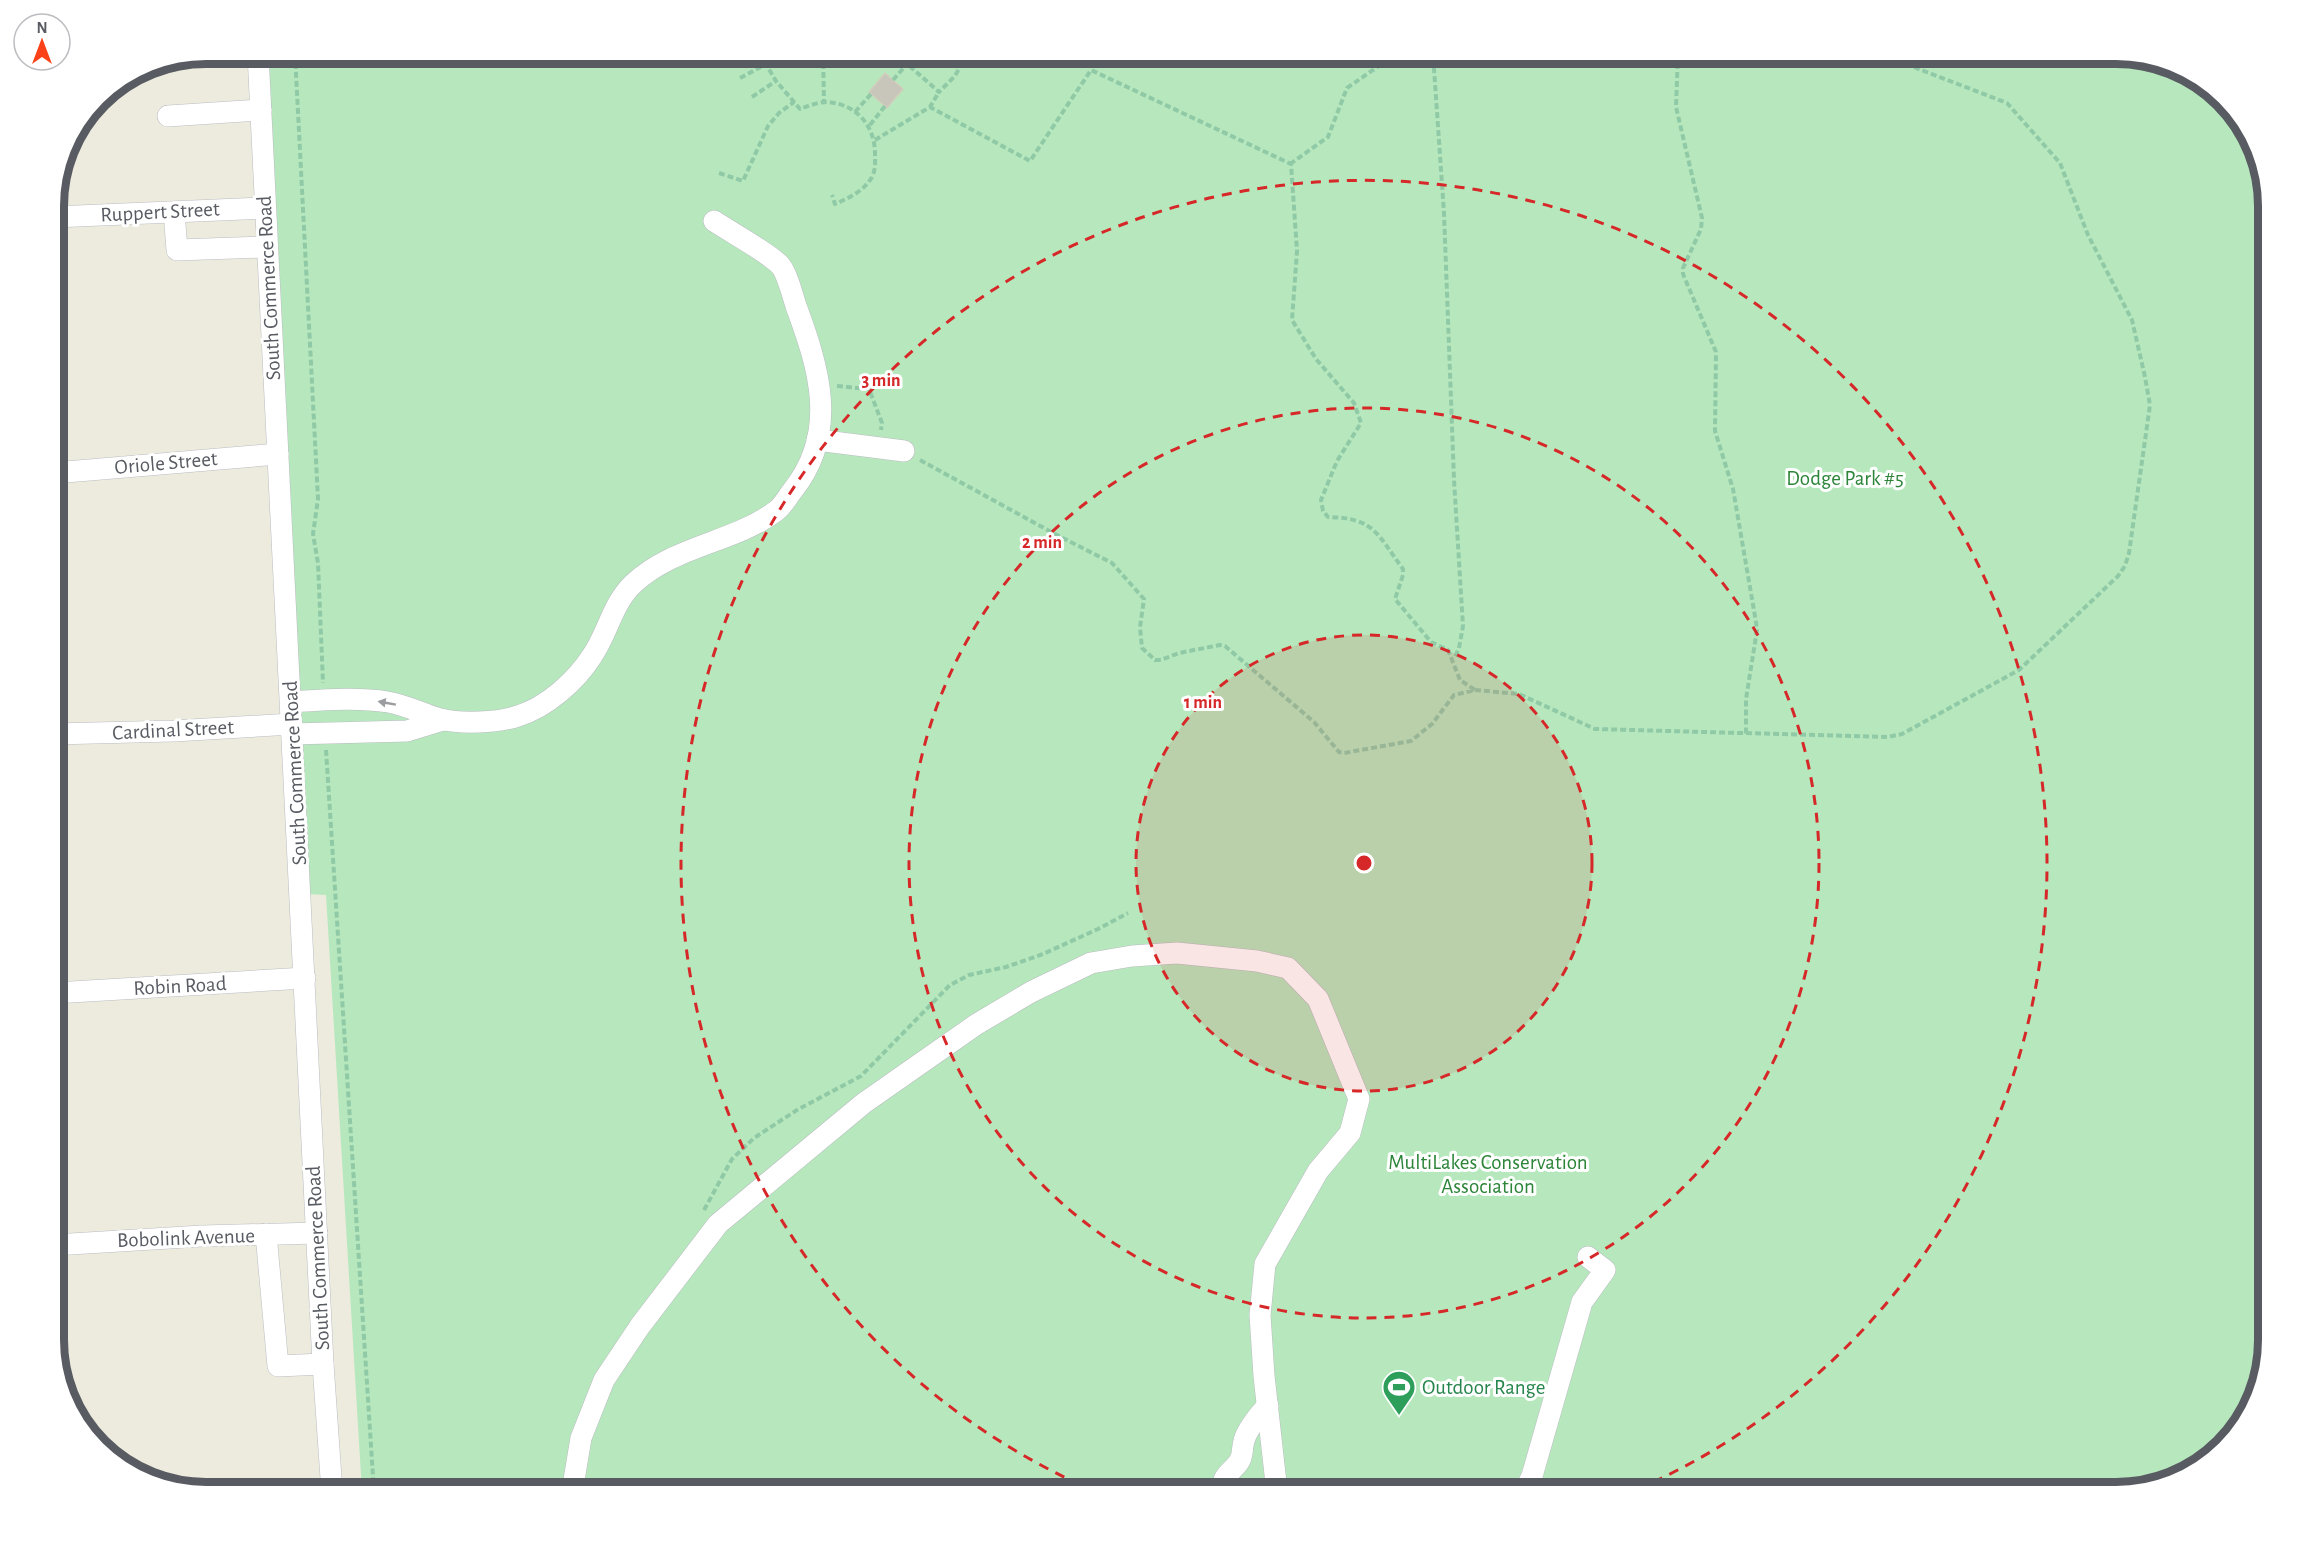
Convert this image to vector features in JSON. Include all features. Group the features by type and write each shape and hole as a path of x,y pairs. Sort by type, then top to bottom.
{"street":[{"name":"South Commerce Road","path":"259,65 323,1364 331,1482"},
{"path":"168,116 261,110"},
{"name":"Ruppert Street","path":"65,217 265,208"},
{"path":"174,212 177,250 267,247"},
{"path":"291,702 338,700 389,702 443,720 480,722 518,716 561,692 592,656 616,606 647,572 684,552 738,531 777,510 805,475 817,440 821,417 820,385 814,355 781,265 714,221"},
{"path":"817,440 904,451"},
{"name":"Oriole Street","path":"65,471 278,454"},
{"name":"Cardinal Street","path":"65,734 292,729 407,731 443,720"},
{"path":"574,1482 581,1438 604,1380 640,1326 718,1224 864,1102 977,1024 1031,992 1091,963 1132,956 1177,953 1257,961 1288,968 1318,999 1359,1099 1350,1133 1318,1172 1265,1264 1260,1315 1264,1376 1276,1482"},
{"name":"Robin Road","path":"65,992 305,978"},
{"name":"Bobolink Avenue","path":"65,1244 202,1236 317,1233"},
{"path":"266,1234 278,1366 323,1364"},
{"path":"1529,1482 1582,1302 1605,1270 1588,1257"},
{"path":"1224,1482 1225,1476 1240,1460 1244,1438 1256,1416 1268,1406"}],"path":[{"path":"296,65 318,499 313,534 318,563 323,683"},
{"path":"740,78 764,65"},
{"path":"767,65 776,81 800,109 824,102 840,104 855,112 870,125 875,140 875,167 872,176 852,197 835,204 832,195"},
{"path":"823,65 824,102"},
{"path":"893,80 905,65"},
{"path":"909,65 939,92"},
{"path":"875,140 930,107 961,65"},
{"path":"1290,164 1328,137 1347,88 1380,65"},
{"path":"1434,65 1444,213 1454,480 1463,626 1459,648 1453,660"},
{"path":"1678,65 1676,107 1702,218 1701,229 1683,268 1683,274 1716,352 1714,431 1733,489 1757,630 1746,699 1746,734"},
{"path":"904,451 1116,565 1144,600 1140,627 1142,648 1155,660 1225,646 1314,722 1339,752 1411,741 1432,724 1454,695 1474,690 1519,694 1595,729 1888,737 1902,734 2019,670 2118,576 2125,566 2129,553 2150,405 2132,320 2088,235 2060,163 2007,103 1909,65"},
{"path":"930,107 1030,161 1091,69 1290,164"},
{"path":"752,97 776,81"},
{"path":"855,112 871,94"},
{"path":"719,173 743,182 768,126 794,102"},
{"path":"870,125 885,106"},
{"path":"1290,164 1298,251 1292,320 1316,358 1354,403 1361,423 1337,461 1321,500 1323,511 1328,517 1349,517 1368,524 1379,537 1403,569 1395,599 1431,642 1448,650 1460,680 1474,690"},
{"path":"820,385 869,388 882,423 876,448"},
{"path":"325,747 373,1482"},
{"path":"702,1214 732,1159 754,1138 797,1110 861,1076 950,985 969,975 1006,967 1043,954 1128,913"}],"green space":[{"name":"Dodge Park #5","path":"266,65 2116,65 2152,69 2195,88 2234,127 2250,161 2258,206 2258,1340 2253,1376 2234,1419 2195,1458 2170,1471 2152,1477 2116,1482 361,1482 326,895 304,894"}],"building":[{"path":"885,73 903,89 887,108 869,92"}],"place":[{"name":"Outdoor Range","path":"1399,1416"}],"park label":[{"name":"MultiLakes Conservation Association","path":"1488,1174"}]}
